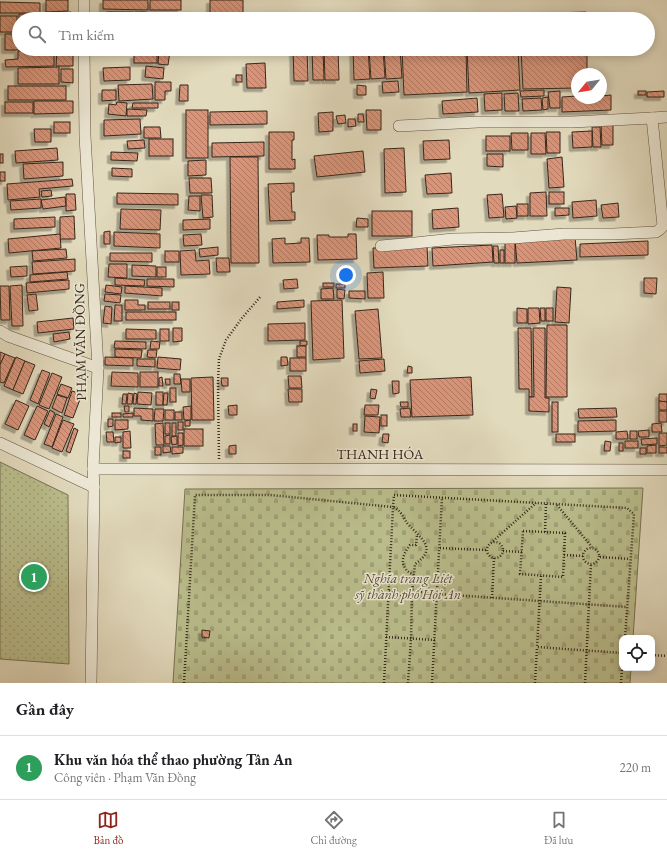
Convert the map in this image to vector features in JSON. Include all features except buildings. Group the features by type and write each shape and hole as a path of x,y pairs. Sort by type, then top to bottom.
{"street":[{"path":"84,0 84,12"},
{"name":"PHẠM VĂN ĐỒNG","path":"84,56 86,136 98,368 94,469 91,683"},
{"path":"399,126 478,122 572,122 667,117"},
{"path":"381,246 453,239 656,232 663,226 652,118"},
{"path":"0,331 8,336 98,368"},
{"path":"0,443 94,487"},
{"name":"THANH HÓA","path":"94,469 667,470"}],"path":[{"path":"219,469 219,359 226,340 261,296"},
{"path":"184,683 195,495 270,495 396,508 424,541 426,547 426,553 422,560 415,564 412,594 408,683"},
{"path":"384,683 394,495 627,508 634,514 625,635"},
{"path":"432,683 438,594 442,497"},
{"path":"493,541 502,546 503,553 499,558 494,558 488,555 486,550 488,545 536,503"},
{"path":"545,532 546,504"},
{"path":"557,505 592,547 598,551 600,557"},
{"path":"523,531 565,533 563,577 520,574 522,552 523,531"},
{"path":"414,575 406,570 403,561 405,553 410,546 416,545 417,533"},
{"path":"592,547 586,549 584,552 583,556 586,562 591,564 596,563 600,557"},
{"path":"440,548 486,550"},
{"path":"503,550 522,552"},
{"path":"564,555 583,556"},
{"path":"600,557 630,559"},
{"path":"492,598 494,558"},
{"path":"585,683 591,564"},
{"path":"535,683 541,576"},
{"path":"389,591 400,595 421,592 627,607"},
{"path":"386,637 435,640"},
{"path":"537,647 619,654"},
{"path":"655,655 667,656"},
{"path":"621,683 622,671"}],"green space":[{"path":"0,462 68,495 69,664 0,659"},
{"name":"Nghĩa trang Liệt sỹ thành phố Hội An","path":"643,488 633,635 619,635 619,671 631,671 630,683 173,683 185,489"}],"place":[{"name":"Khu văn hóa thể thao phường Tân An","path":"34,577"}]}
